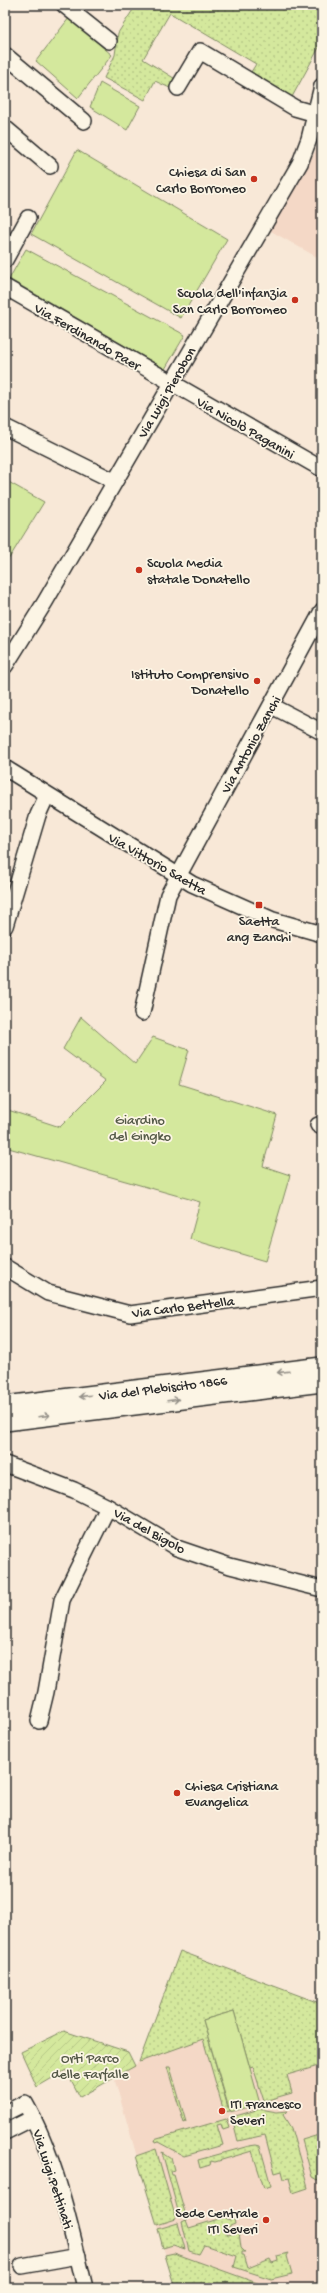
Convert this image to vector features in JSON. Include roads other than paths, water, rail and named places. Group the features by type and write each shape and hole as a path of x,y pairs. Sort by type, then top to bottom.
{"main road":[{"name":"Via del Plebiscito 1866","path":"5,1406 322,1367"},
{"name":"Via del Plebiscito 1866","path":"5,1421 322,1382"}],"street":[{"path":"64,5 109,41"},
{"path":"178,88 200,51 295,108 316,114"},
{"path":"5,55 84,121"},
{"name":"Via Luigi Pierobon","path":"6,660 114,481 300,163 316,114 322,86"},
{"path":"5,128 50,166"},
{"path":"5,260 28,218"},
{"name":"Via Ferdinando Paer","path":"5,287 171,383"},
{"name":"Via Nicolò Paganini","path":"171,383 322,470"},
{"path":"5,427 114,481"},
{"name":"Via Antonio Zanchi","path":"142,1013 168,895 177,876 272,706 322,611"},
{"path":"272,706 322,732"},
{"name":"Via Vittorio Saetta","path":"5,768 177,876 212,894 273,920 322,934"},
{"path":"5,926 38,815 47,795"},
{"name":"Via Carlo Bettella","path":"5,1267 48,1292 130,1314 322,1288"},
{"name":"Via del Bigolo","path":"5,1464 74,1490 108,1507 177,1548 230,1566 322,1589"},
{"path":"39,1721 46,1692 62,1600 108,1507"},
{"name":"Via Luigi Pettinati","path":"5,2113 25,2103 33,2118 49,2157 78,2256 85,2288"},
{"path":"5,2132 33,2118"},
{"path":"22,2266 78,2256"}],"place":[{"name":"Chiesa di San Carlo Borromeo","path":"254,179"},
{"name":"Scuola dell'infanzia San Carlo Borromeo","path":"295,300"},
{"name":"Scuola Media statale Donatello","path":"139,570"},
{"name":"Istituto Comprensivo Donatello","path":"257,681"},
{"name":"Saetta ang Zanchi","path":"259,905"},
{"name":"Chiesa Cristiana Evangelica","path":"177,1793"},
{"name":"ITI Francesco Severi","path":"222,2111"},
{"name":"Sede Centrale ITI Severi","path":"266,2220"}],"park label":[{"name":"Giardino del Gingko","path":"140,1128"},
{"name":"Orti Parco delle Farfalle","path":"90,2066"}]}
